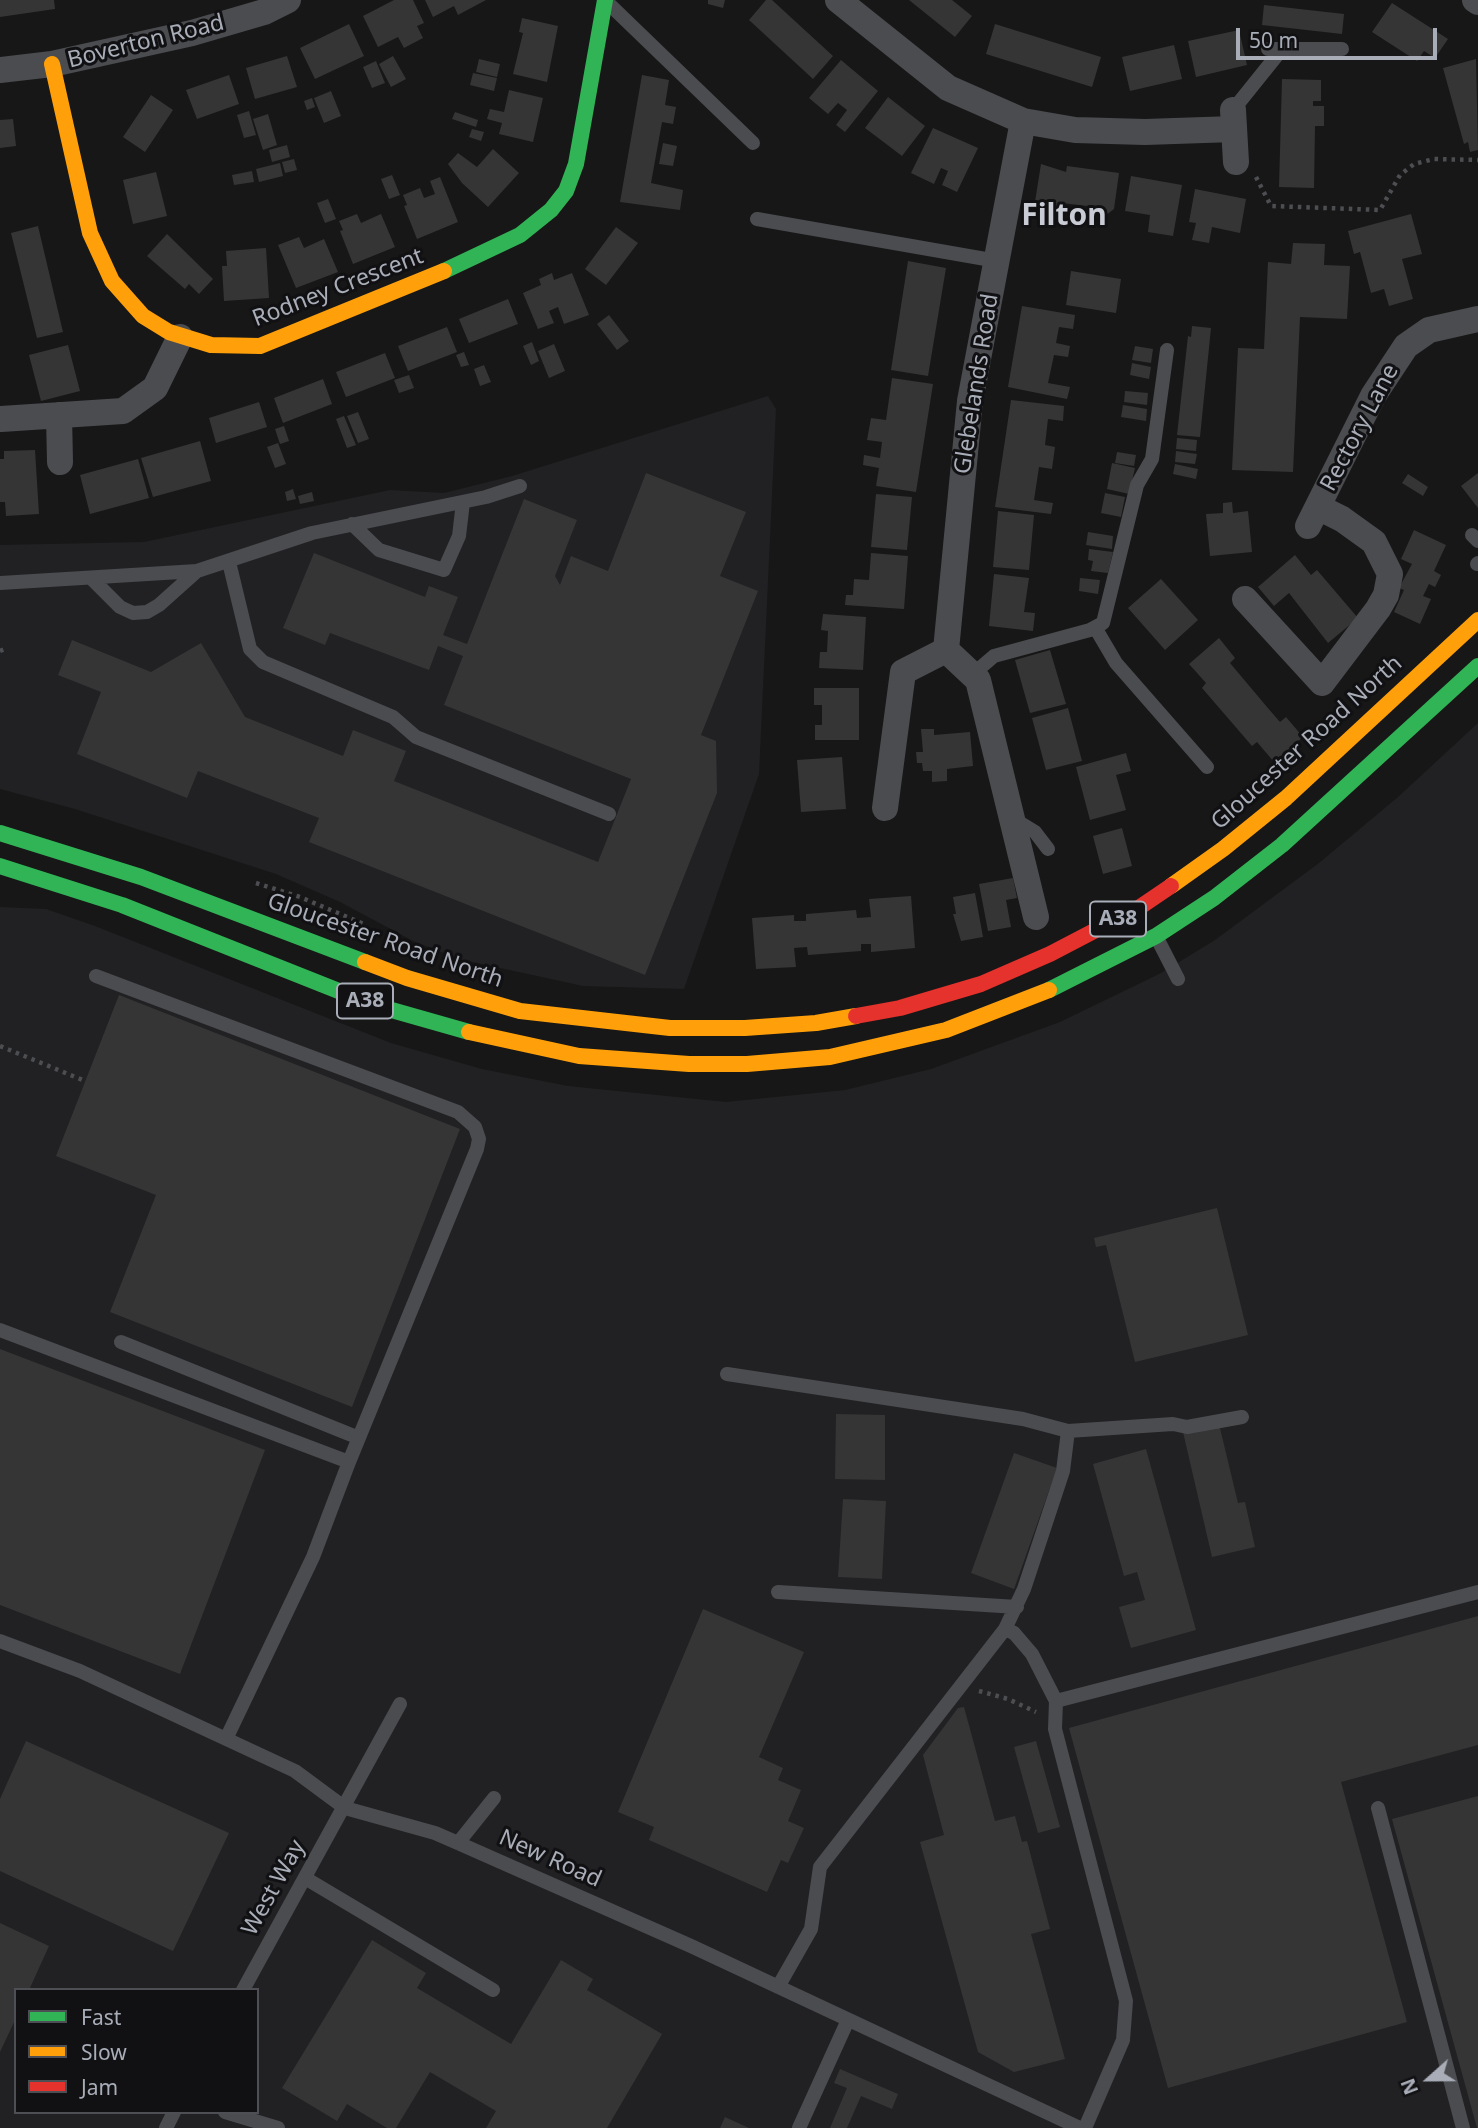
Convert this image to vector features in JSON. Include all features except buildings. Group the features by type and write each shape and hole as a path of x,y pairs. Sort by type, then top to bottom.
{"main road":[{"name":"Rodney Crescent","path":"52,64 90,233 102,265 143,316 180,337 228,347 271,343 485,254 541,220 560,200 576,164 605,0"},
{"name":"Gloucester Road North","path":"0,833 141,877 408,978 520,1011 670,1028 744,1028 816,1023 900,1008 981,984 1050,954 1140,907 1223,849 1286,798 1478,620"},
{"name":"A38","path":"0,866 122,905 418,1020 505,1042 630,1061 747,1064 830,1058 946,1030 1006,1008 1077,978 1157,936 1214,898 1282,845 1478,666"}],"street":[{"name":"Boverton Road","path":"0,70 52,64 192,33 264,12 288,0"},
{"path":"838,0 948,88 1023,121 1076,130 1145,132 1234,119 1236,162"},
{"name":"Glebelands Road","path":"946,650 971,401 1023,121"},
{"name":"Rectory Lane","path":"1245,598 1322,683 1378,609 1390,579 1384,557 1374,542 1342,519 1313,516 1373,396 1406,346 1429,330 1478,319"},
{"path":"1,419 123,411 141,401 155,388 180,337"},
{"path":"59,415 60,462"},
{"path":"885,808 903,672 946,650 978,680 1036,917"}],"lane":[{"path":"605,0 753,143"},
{"path":"1234,119 1275,49 1342,49"},
{"path":"757,219 997,261"},
{"path":"973,674 1001,653 1096,629 1105,618 1137,485 1152,459 1167,350"},
{"path":"0,583 197,571 229,562 276,543 352,524 463,502 520,486"},
{"path":"352,524 379,550 444,570 459,536 463,502"},
{"path":"229,562 250,649 262,662 393,718 416,737 610,814"},
{"path":"92,579 120,607 133,613 147,612 159,605 197,571"},
{"path":"1096,629 1116,663 1207,767"},
{"path":"1012,818 1035,832 1048,849"},
{"path":"1157,936 1178,979"},
{"path":"96,976 458,1112 475,1127 479,1139 313,1557 226,1739"},
{"path":"0,1329 349,1462"},
{"path":"121,1342 359,1438"},
{"path":"727,1374 1023,1419 1068,1431 1173,1424 1187,1427 1242,1417"},
{"path":"778,1987 811,1929 820,1867 963,1688 1005,1629 1017,1607 1063,1471 1068,1431"},
{"path":"778,1592 1017,1607"},
{"path":"1056,1702 1478,1592"},
{"path":"1005,1629 1014,1633 1032,1654 1056,1702 1055,1729 1126,2001 1123,2040 1082,2128"},
{"name":"New Road","path":"0,1641 80,1671 295,1771 345,1808 435,1833 778,1987 1082,2128"},
{"name":"West Way","path":"244,1988 400,1704"},
{"path":"458,1843 494,1798"},
{"path":"1378,1808 1463,2128"},
{"path":"305,1878 493,1990"},
{"path":"799,2128 848,2020"},
{"path":"232,2114 278,2128"}],"path":[{"path":"1236,162 1250,164 1271,206 1380,210 1400,175 1414,164 1434,159 1478,160"},
{"path":"249,881 300,897 372,929"},
{"path":"0,1046 85,1081"},
{"path":"963,1688 1008,1699 1056,1721"}],"shaded area":[{"path":"768,396 776,409 759,774 684,989 583,986 459,959 413,941 340,902 276,874 75,809 0,789 0,545 144,542 390,490 444,493 512,476"},
{"path":"1478,723 1478,2128 0,2128 0,907 46,909 391,1043 482,1069 568,1086 726,1102 845,1090 931,1069 1060,1022 1161,973 1215,940 1319,863 1398,797"}],"traffic: fast":[{"path":"444,271 520,235 551,210 566,191 576,164 605,0"},
{"path":"1049,990 1156,936 1214,898 1282,845 1478,666"},
{"path":"0,833 141,877 365,962"},
{"path":"0,866 122,905 374,1005 469,1032"}],"traffic: slow":[{"path":"52,64 90,233 112,281 143,316 169,332 211,345 260,346 444,271"},
{"path":"1171,886 1223,849 1286,798 1478,620"},
{"path":"365,962 407,978 520,1011 670,1028 745,1028 816,1023 856,1016"},
{"path":"469,1032 579,1056 689,1064 747,1064 830,1057 946,1030 1049,990"}],"traffic: jam":[{"path":"856,1016 900,1008 981,984 1050,954 1140,907 1171,886"}],"district":[{"name":"Filton","path":"1064,216"}]}
